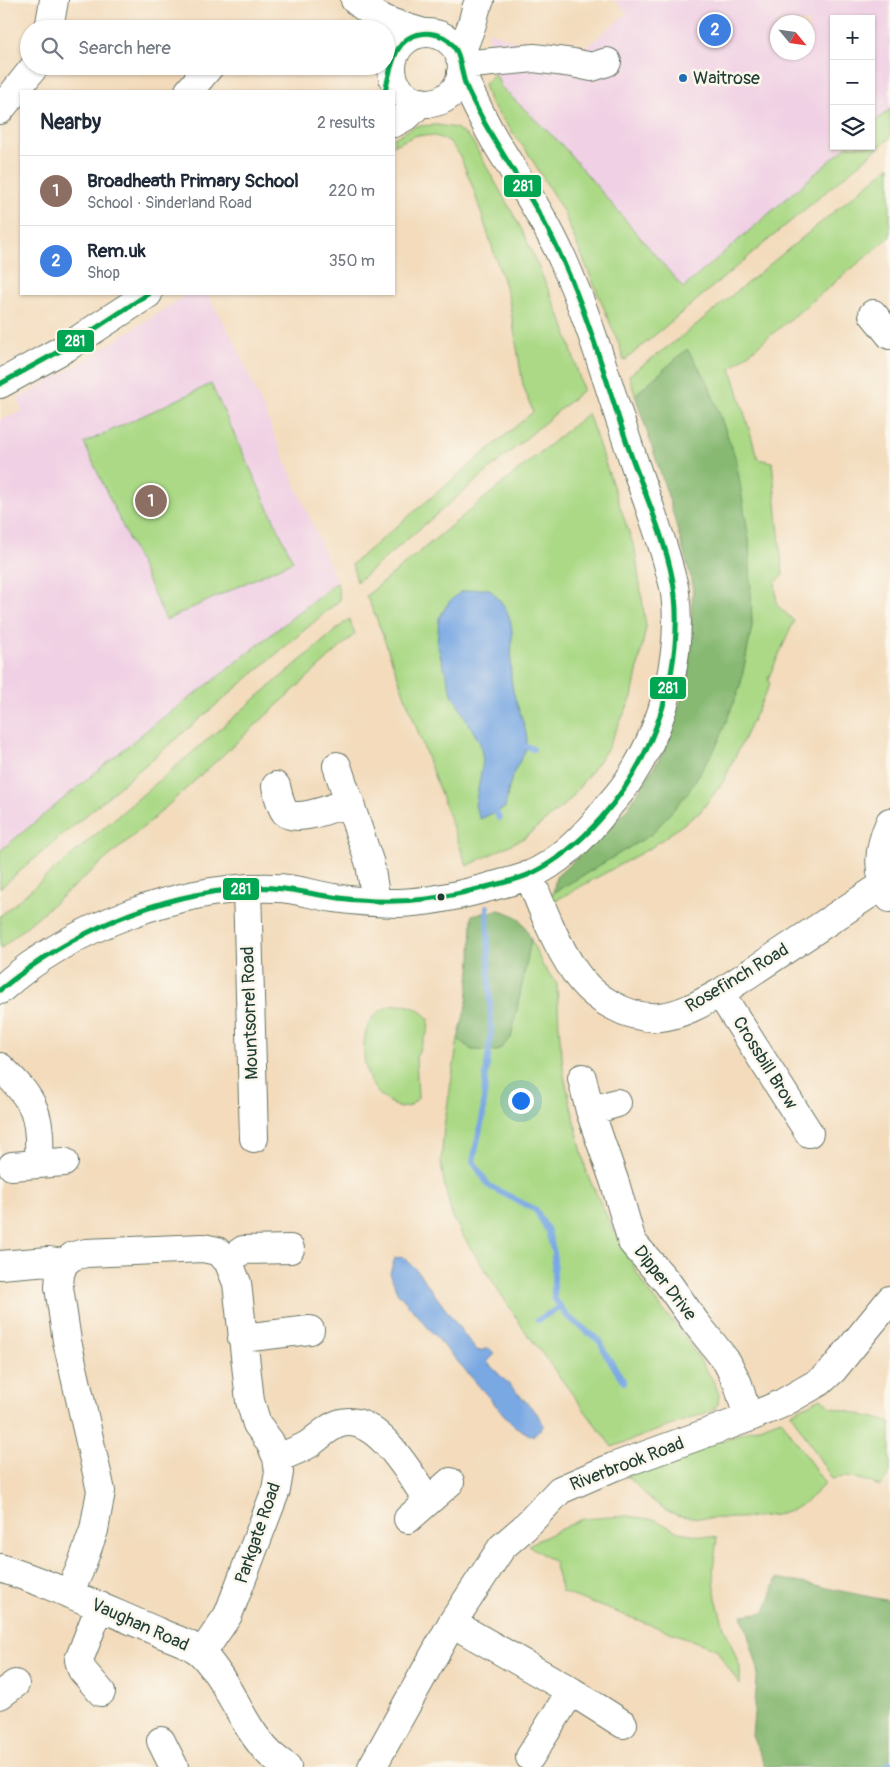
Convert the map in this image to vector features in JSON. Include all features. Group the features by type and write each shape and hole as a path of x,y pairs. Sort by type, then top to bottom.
{"street":[{"path":"51,20 54,0"},
{"path":"395,52 400,44 409,37 430,33 477,3"},
{"path":"395,122 424,103 438,101 455,89 464,43 472,25 477,3"},
{"path":"367,13 383,20"},
{"path":"0,990 11,980 52,952 104,924 141,910 195,896 247,888 280,888 334,898 401,903 436,900 462,895 529,875 559,857 582,838 632,776 648,746 661,712 671,674 677,629 675,591 661,538 630,452 588,320 562,257 540,214 494,138 461,65 455,47 448,40 430,33 395,24"},
{"path":"461,65 534,58 573,62 592,67 607,62"},
{"path":"190,90 202,75"},
{"path":"392,75 398,88 407,97 424,103 449,107 465,113 479,123 494,138"},
{"path":"22,90 35,78"},
{"path":"0,110 20,92"},
{"path":"0,384 67,347 146,295"},
{"path":"872,314 890,335"},
{"path":"337,766 370,864 376,901"},
{"path":"276,786 284,811 291,816 301,817 350,802"},
{"path":"886,891 880,868 881,851 890,822"},
{"name":"Rosefinch Road","path":"529,875 549,924 575,973 590,989 624,1011 643,1016 659,1017 677,1014 720,993 886,891"},
{"name":"Mountsorrel Road","path":"247,888 254,1138"},
{"name":"Crossbill Brow","path":"720,993 809,1133"},
{"path":"0,1067 18,1083 29,1098 37,1113 40,1135 52,1162 12,1166"},
{"name":"Dipper Drive","path":"582,1078 590,1111 615,1183 632,1242 667,1282 727,1362 738,1384 748,1418"},
{"path":"590,1111 617,1103"},
{"path":"69,1594 94,1530 101,1492 60,1296 60,1274 64,1263 73,1256 86,1253 203,1248 217,1251 228,1261 243,1250 290,1249"},
{"path":"0,1265 49,1261 64,1263"},
{"name":"Parkgate Road","path":"202,1654 228,1615 276,1490 279,1472 277,1458 270,1442 257,1424 250,1401 237,1283 228,1261"},
{"name":"Riverbrook Road","path":"372,1767 452,1623 502,1547 524,1528 560,1490 584,1478 748,1418 781,1404 821,1381 833,1370 890,1300"},
{"path":"242,1338 310,1330"},
{"path":"277,1458 307,1445 341,1423 355,1423 370,1428 382,1438 428,1501"},
{"path":"408,1519 450,1482"},
{"name":"Vaughan Road","path":"0,1568 100,1606 187,1644 202,1654 220,1678 246,1722 270,1754 287,1767"},
{"path":"100,1606 79,1660 82,1670 101,1692"},
{"path":"452,1623 571,1691 623,1724"},
{"path":"530,1757 571,1691"},
{"path":"161,1740 174,1767"}],"shaded area":[{"path":"614,0 890,0 890,109 875,122 875,15 830,15 830,150 842,150 683,288 562,145 501,87 489,61 489,31 544,54 570,54 589,45 627,13"},
{"path":"186,295 208,295 235,342 337,582 214,680 153,725 0,851 0,420 22,411 18,399 72,368"}],"green space":[{"path":"495,73 501,87 562,145 683,288 842,150 875,150 875,122 890,109 890,138 624,361 619,344 563,211 528,153 489,101 484,84"},
{"path":"437,125 456,128 471,139 522,230 564,325 583,390 357,582 352,564 533,412 523,385 509,299 472,185 459,154 449,141 435,136 417,135 395,145 395,137 416,126"},
{"path":"890,166 890,237 731,368 758,459 772,462 783,575 775,583 777,605 794,621 768,679 770,684 723,782 700,812 652,847 551,903 552,893 594,869 740,687 752,626 749,539 687,350 635,395 629,375 681,337"},
{"path":"687,349 707,380 736,459 749,539 752,626 740,687 717,745 687,794 652,834 553,893 556,877 611,827 629,806 663,753 688,679 693,585 668,496 635,395"},
{"path":"211,384 293,561 166,620 84,443"},
{"path":"588,413 635,550 646,627 632,697 606,751 569,801 524,838 467,866 376,617 366,596"},
{"path":"337,582 340,600 0,888 0,851 153,725 214,680"},
{"path":"349,619 355,634 153,819 0,949 0,916"},
{"path":"499,910 512,914 520,920 531,940 511,1038 498,1051 472,1050 458,1039 467,1002 471,959 472,915"},
{"path":"531,940 543,966 557,984 564,1076 587,1174 612,1227 646,1289 685,1337 714,1382 719,1394 718,1404 713,1410 612,1447 523,1328 463,1236 452,1215 441,1164 444,1127 458,1039 472,1050 511,1038"},
{"path":"396,1005 414,1008 429,1019 428,1031 416,1057 418,1098 410,1106 400,1108 388,1101 373,1086 364,1055 366,1032 370,1022 376,1014 385,1008"},
{"path":"821,1398 831,1407 890,1422 890,1474 880,1486 851,1477 832,1479 791,1413"},
{"path":"781,1419 825,1484 806,1501 790,1511 775,1515 747,1518 686,1517 670,1512 656,1503 627,1475"},
{"path":"627,1516 656,1520 678,1532 717,1538 713,1569 716,1599 724,1627 740,1667 740,1685 716,1649 562,1592 554,1562 528,1545 582,1519"},
{"path":"777,1578 890,1601 890,1767 765,1767 752,1736 758,1669 742,1615 765,1612"}],"water":[{"path":"489,589 500,601 511,623 512,685 527,740 526,750 515,770 508,791 505,808 480,819 475,806 483,761 480,743 452,694 437,644 439,618 449,602 460,592"},
{"path":"403,1257 416,1269 475,1349 480,1351 489,1348 495,1354 487,1362 536,1412 544,1425 533,1437 513,1425 397,1292 390,1273 395,1258"}],"waterway":[{"path":"526,746 533,749"},
{"path":"496,812 499,818"},
{"path":"487,907 491,1032 483,1115 473,1161 489,1186 536,1210 548,1231 554,1253 554,1298 567,1316 600,1341 605,1353 624,1382"},
{"path":"538,1320 560,1307"},
{"path":"885,1767 890,1763"}],"transit line":[{"name":"281","path":"0,990 27,969 85,934 116,920 180,898 248,888 276,888 359,900 411,900 460,893 523,877 551,862 585,835 615,801 649,744 662,709 674,652 676,615 673,579 664,544 632,458 592,334 555,243 472,100 454,47 443,37 426,33 411,37 404,42 395,56"},
{"name":"281","path":"385,90 389,75"},
{"name":"281","path":"0,384 67,347 146,295"}],"place":[{"name":"Rem.uk","path":"715,30"},
{"name":"Waitrose","path":"683,78"},
{"name":"Broadheath Primary School","path":"151,501"}]}
